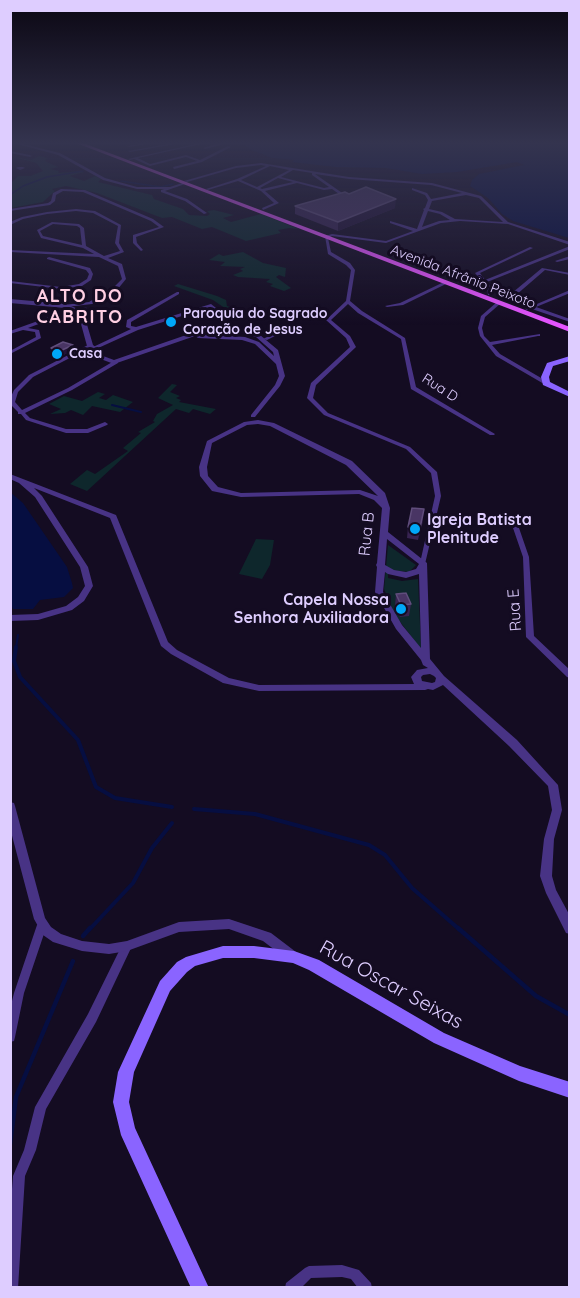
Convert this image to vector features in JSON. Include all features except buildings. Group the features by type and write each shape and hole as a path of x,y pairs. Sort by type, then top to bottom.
{"main road":[{"name":"Avenida Afrânio Peixoto","path":"243,204 570,323"},
{"name":"Avenida Afrânio Peixoto","path":"248,204 329,236 342,244 570,330"},
{"path":"565,359 548,368 545,374 546,383 570,395"},
{"name":"Rua Oscar Seixas","path":"200,1287 127,1130 120,1102 123,1080 165,986 182,967 202,957 223,952 254,952 294,957 314,965 439,1038 519,1073 570,1090"}],"street":[{"path":"44,206 49,204"},
{"path":"110,204 152,220 162,227 134,236 135,243 141,250"},
{"path":"191,204 205,213"},
{"path":"263,209 276,204"},
{"path":"417,230 428,204"},
{"path":"487,204 493,212 508,223"},
{"path":"10,210 44,206 86,210 119,225 117,243 122,252 102,257 29,253 10,245"},
{"path":"425,209 453,220 508,223 570,245"},
{"path":"10,224 40,214 86,210"},
{"path":"380,565 391,572 406,575 419,571 426,552 439,490 433,470 408,448 326,414 310,398 313,384 352,349 350,338 328,320 348,301 353,270 348,264 329,253 329,236 384,242 453,220"},
{"path":"391,222 417,230"},
{"path":"10,300 66,306 90,303 109,294 123,281 120,265 84,248 42,237 38,231 52,223 78,225 82,228 84,248"},
{"path":"328,246 342,244"},
{"path":"484,282 570,245"},
{"path":"490,294 490,290 478,276 479,272 531,248"},
{"path":"10,250 77,265 89,270 91,274 86,282 68,287 10,282"},
{"path":"557,261 570,257"},
{"path":"514,294 544,269 570,274"},
{"path":"10,277 26,284"},
{"path":"387,306 401,304 446,283"},
{"path":"530,308 570,291"},
{"path":"136,329 128,327 129,321 177,293"},
{"path":"10,305 18,301"},
{"name":"Rua D","path":"348,301 360,312 402,337 413,388 492,434"},
{"path":"14,332 51,318 81,312 90,303"},
{"path":"499,303 485,312 481,319 480,328 488,344 498,355 546,383"},
{"path":"105,424 88,431 66,430 30,420 20,413 12,398 26,380 49,365 136,329 211,305 210,307 227,318 222,325"},
{"path":"66,306 81,312"},
{"path":"81,312 93,355 116,362"},
{"path":"20,413 70,389 116,362 222,325 265,339 272,346 279,364 281,380 260,409 257,419 209,442 203,467 204,476 214,489 241,495 360,492 377,498 386,508"},
{"path":"10,353 33,344 39,336 37,331 31,329 14,332"},
{"path":"265,339 284,331"},
{"path":"488,344 537,335"},
{"path":"182,338 237,336 257,343 279,364"},
{"path":"264,348 272,346"},
{"path":"565,359 570,363"},
{"name":"Rua B","path":"257,419 272,424 353,466 377,487 385,500 386,508 378,586 383,601 426,663 439,676"},
{"path":"10,476 113,517 159,636 166,646 179,655 226,681 244,687 427,687 457,694"},
{"path":"10,618 38,617 69,608 85,594 88,580 84,567 42,501 22,481"},
{"path":"42,501 58,495"},
{"name":"Rua E","path":"516,528 526,557 530,638 570,675"},
{"path":"384,533 423,563 426,663 419,673 404,684 393,687"},
{"path":"411,553 421,555 426,552"},
{"path":"419,673 430,670 439,676 513,743 553,785 557,810 547,848 546,876 550,890 570,928"},
{"path":"419,673 418,682 427,687 439,684 439,676"},
{"path":"10,806 28,882 42,925 52,935 71,944 109,949 128,946 179,927 229,924 267,937 294,957"},
{"path":"10,1037 19,993 42,925"},
{"path":"12,1287 19,1176 30,1150 41,1107 92,1018 128,946"},
{"path":"291,1287 309,1272 342,1271 354,1274 366,1287"}],"green space":[{"path":"11,204 35,204 11,208"},
{"path":"124,204 167,204 183,209 189,215 207,216 210,214 207,211 214,210 234,215 223,218 231,222 261,214 299,229 278,230 281,233 246,241 212,227 202,229 172,217 162,218"},
{"path":"243,252 263,263 286,268 285,277 279,275 276,277 291,288 284,291 270,286 273,284 266,282 270,279 238,277 233,275 243,271 240,269 245,267 220,266 225,262 209,260 219,254 223,256"},
{"path":"178,284 217,296 226,300 227,306 254,315 245,318 235,315 213,300 174,286"},
{"path":"172,384 177,385 170,392 180,396 176,398 181,400 179,402 216,409 210,414 193,409 189,413 176,409 87,491 70,484 87,470 95,474 128,451 123,448 141,433 138,432 155,422 153,421 157,414 173,405 158,398"},
{"path":"98,392 105,394 99,398 106,400 113,395 133,402 120,412 92,406 83,415 71,410 65,413 50,414 61,409 49,404 64,396 82,401"},
{"path":"256,539 274,540 270,565 262,579 239,574"},
{"path":"388,545 416,565 409,572 388,570 388,578 402,581 418,579 421,649 395,615 384,589"}],"shaded area":[{"path":"493,204 569,204 569,238 513,221 502,214"},
{"path":"10,492 23,503 67,567 73,588 64,597 40,600 33,609 13,609 11,605"}],"waterway":[{"path":"112,405 141,412"},
{"path":"16,648 18,635"},
{"path":"16,647 14,661 20,677 78,740 96,787 115,798 172,807"},
{"path":"194,809 255,814 369,845 385,855 412,888 460,930"},
{"path":"89,930 133,883 152,848 172,823"},
{"path":"83,936 90,928"},
{"path":"458,928 536,996 570,1015"},
{"path":"10,1144 16,1097 73,961"}],"place":[{"name":"Paroquia do Sagrado Coração de Jesus","path":"171,322"},
{"name":"Casa","path":"57,354"},
{"name":"Igreja Batista Plenitude","path":"415,529"},
{"name":"Capela Nossa Senhora Auxiliadora","path":"401,609"}],"district":[{"name":"ALTO DO CABRITO","path":"80,307"}]}
